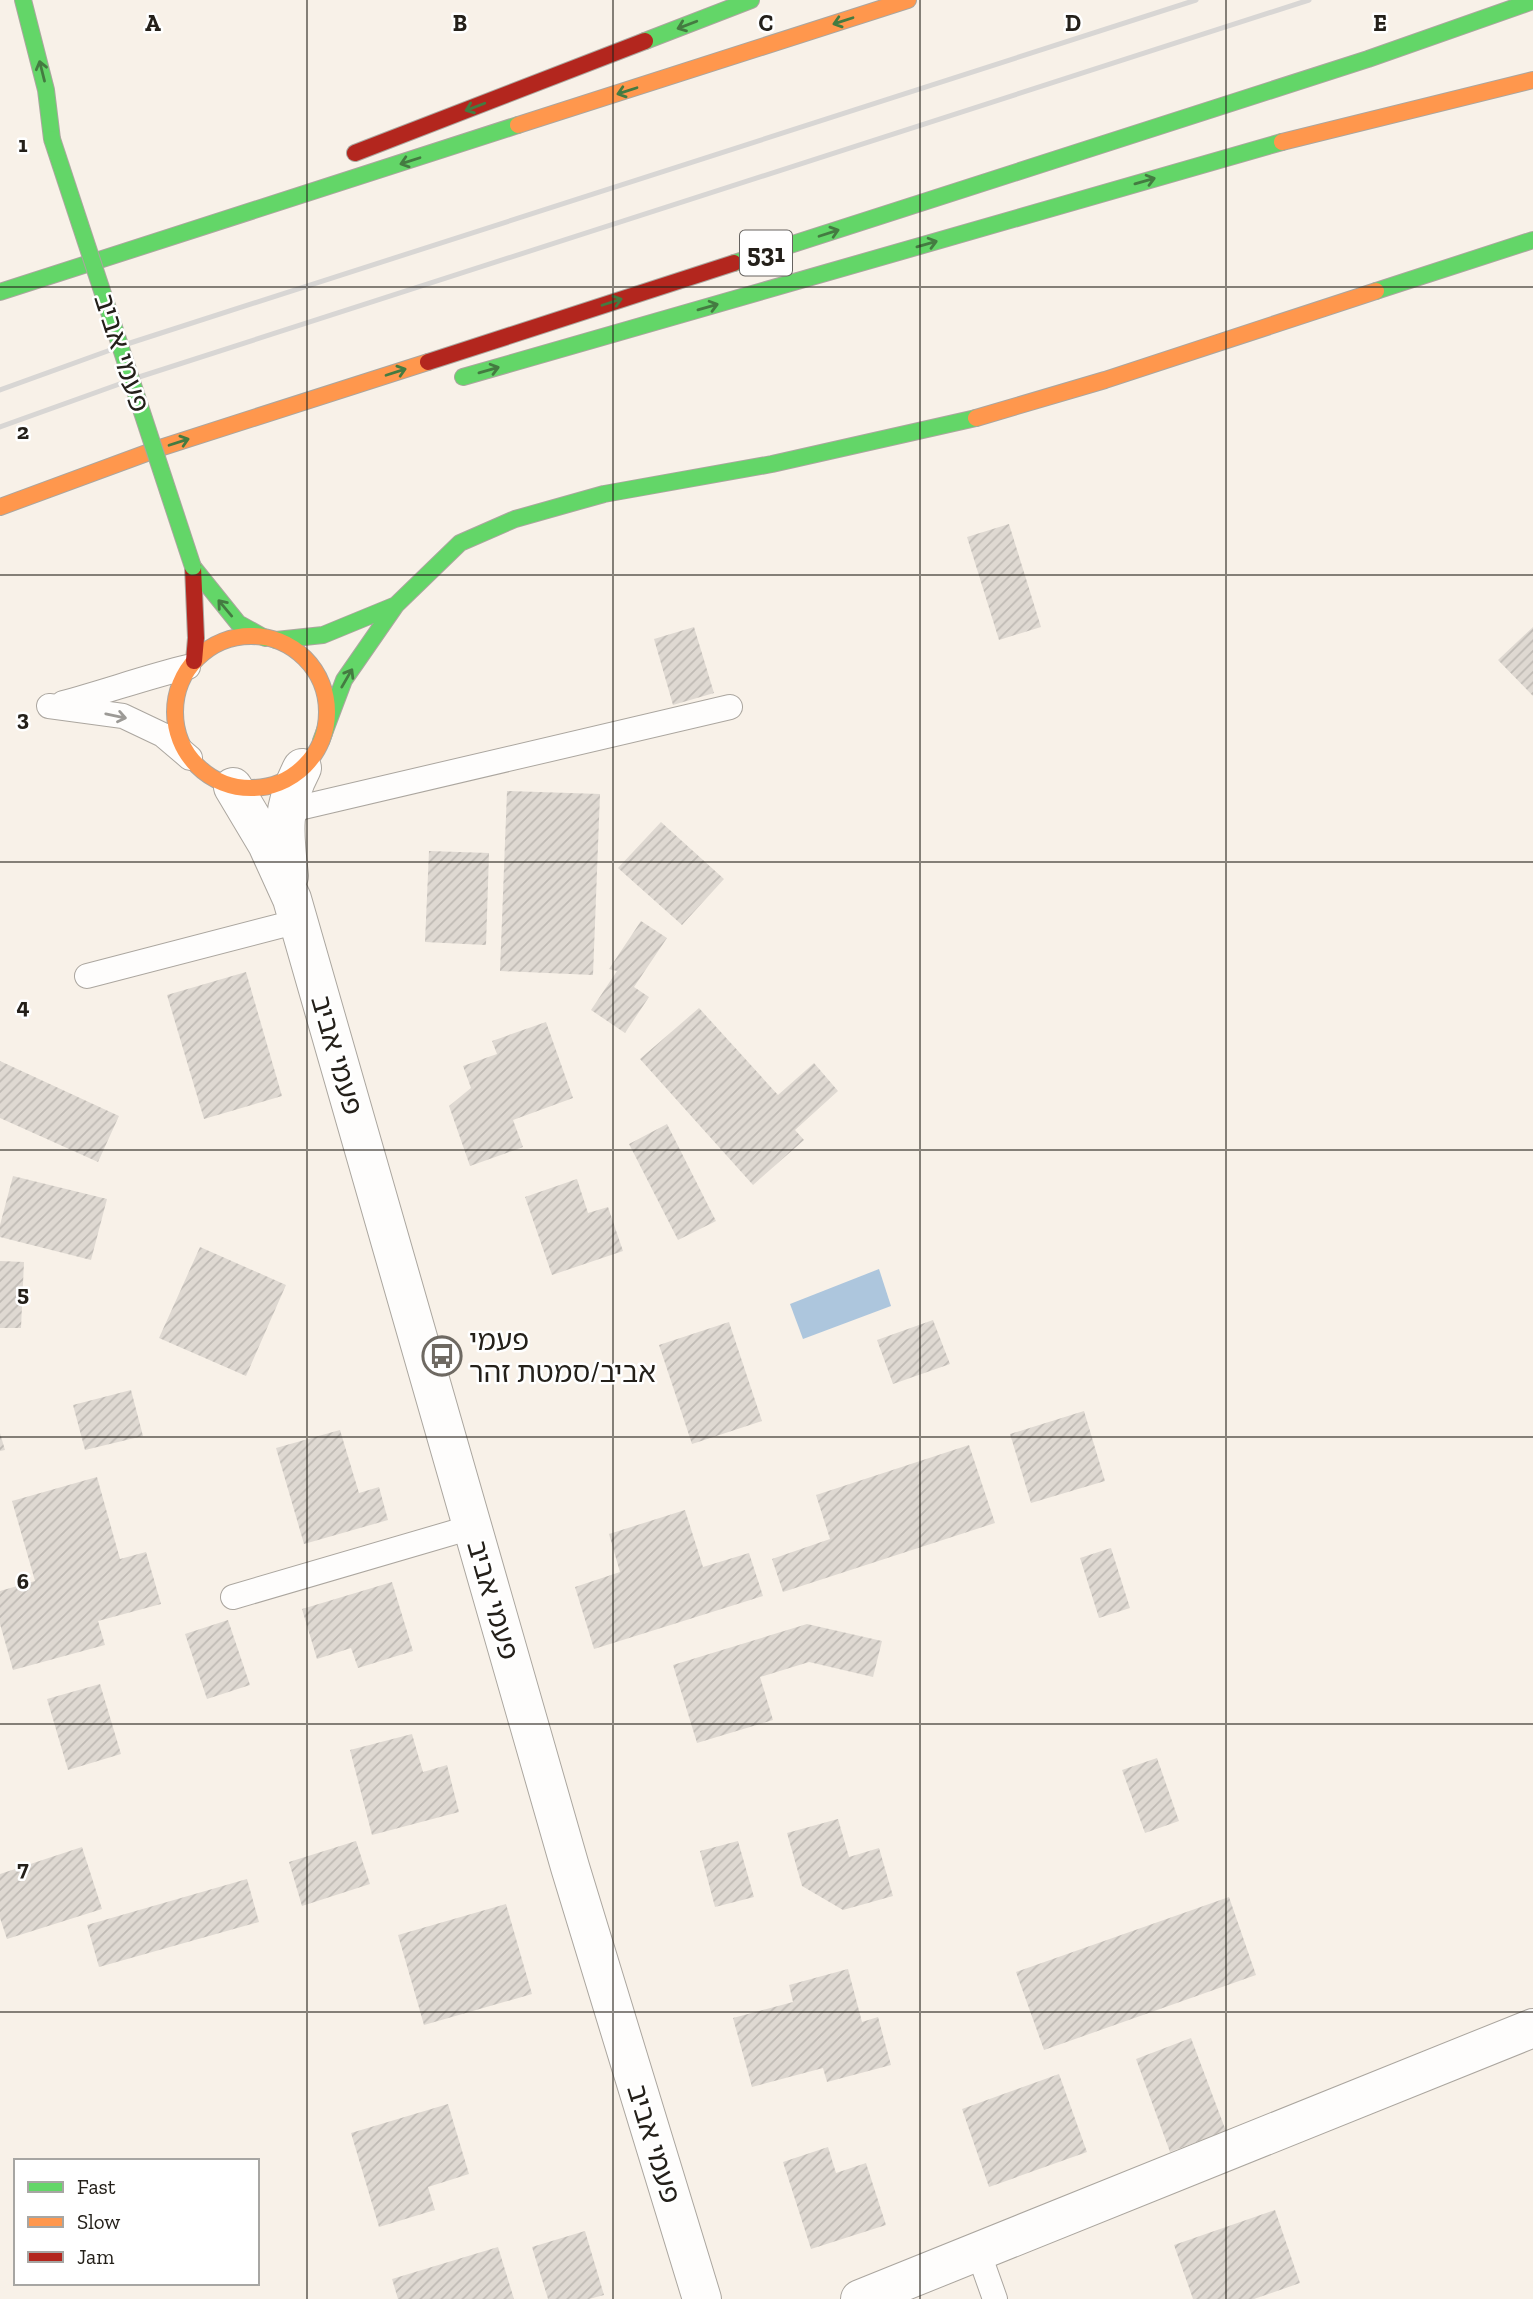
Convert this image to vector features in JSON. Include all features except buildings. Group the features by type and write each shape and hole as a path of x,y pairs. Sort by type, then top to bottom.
{"main road":[{"name":"פעמי אביב","path":"23,0 46,90 52,139 193,567 196,638 191,664"},
{"path":"337,160 751,0"},
{"path":"0,291 908,0"},
{"name":"531","path":"0,509 163,447 1355,63 1533,1"},
{"path":"443,383 1275,144 1533,80"},
{"name":"פעמי אביב","path":"33,106 52,139"},
{"path":"0,291 246,195"},
{"path":"396,605 323,635 271,639 251,636 213,646 191,664 179,686 175,705 175,724 180,742 190,758 202,771 233,786 268,787 287,779 312,755 344,680 396,605 460,543 515,519 604,494 772,464 953,425 1118,376 1533,240"},
{"path":"0,509 174,460"},
{"name":"פעמי אביב","path":"193,567 238,623 271,639"},
{"path":"271,639 299,653 322,684 326,712 312,755"}],"street":[{"name":"פעמי אביב","path":"312,755 290,791 286,811 286,845 296,910 570,1867 702,2299"},
{"name":"פעמי אביב","path":"233,786 267,844 296,910"},
{"path":"860,2299 1533,2028"}],"lane":[{"path":"190,758 163,735 123,716 49,706 112,690 191,664"},
{"path":"286,811 730,707"},
{"path":"87,975 296,910"},
{"path":"233,1597 472,1527"},
{"path":"978,2251 995,2299"}],"water":[{"path":"879,1269 891,1306 803,1339 790,1304"}],"railway":[{"path":"0,390 127,344 1196,0"},
{"path":"0,427 139,377 1309,0"}],"traffic: fast":[{"path":"23,0 46,90 52,139"},
{"path":"645,41 751,0"},
{"path":"734,263 1368,59 1533,1"},
{"path":"0,292 518,125"},
{"path":"52,139 193,567"},
{"path":"463,377 1282,142"},
{"path":"1376,291 1533,240"},
{"path":"321,741 344,680 396,605 460,543 515,519 604,494 772,464 976,418"},
{"path":"193,567 238,623 265,638"},
{"path":"276,640 323,635 396,605"}],"traffic: slow":[{"path":"518,125 908,0"},
{"path":"1282,142 1533,80"},
{"path":"976,418 1105,380 1376,291"},
{"path":"0,507 163,447 428,362"},
{"path":"251,636 280,642 305,658 321,683 327,712 321,741 305,766 280,782 251,788 222,782 197,766 181,741 175,712 181,683 197,658 222,642 251,636"}],"traffic: jam":[{"path":"355,153 645,41"},
{"path":"428,362 734,263"},
{"path":"193,567 196,638 194,661"}],"place":[{"name":"פעמי אביב/סמטת זהר","path":"442,1356"}]}
